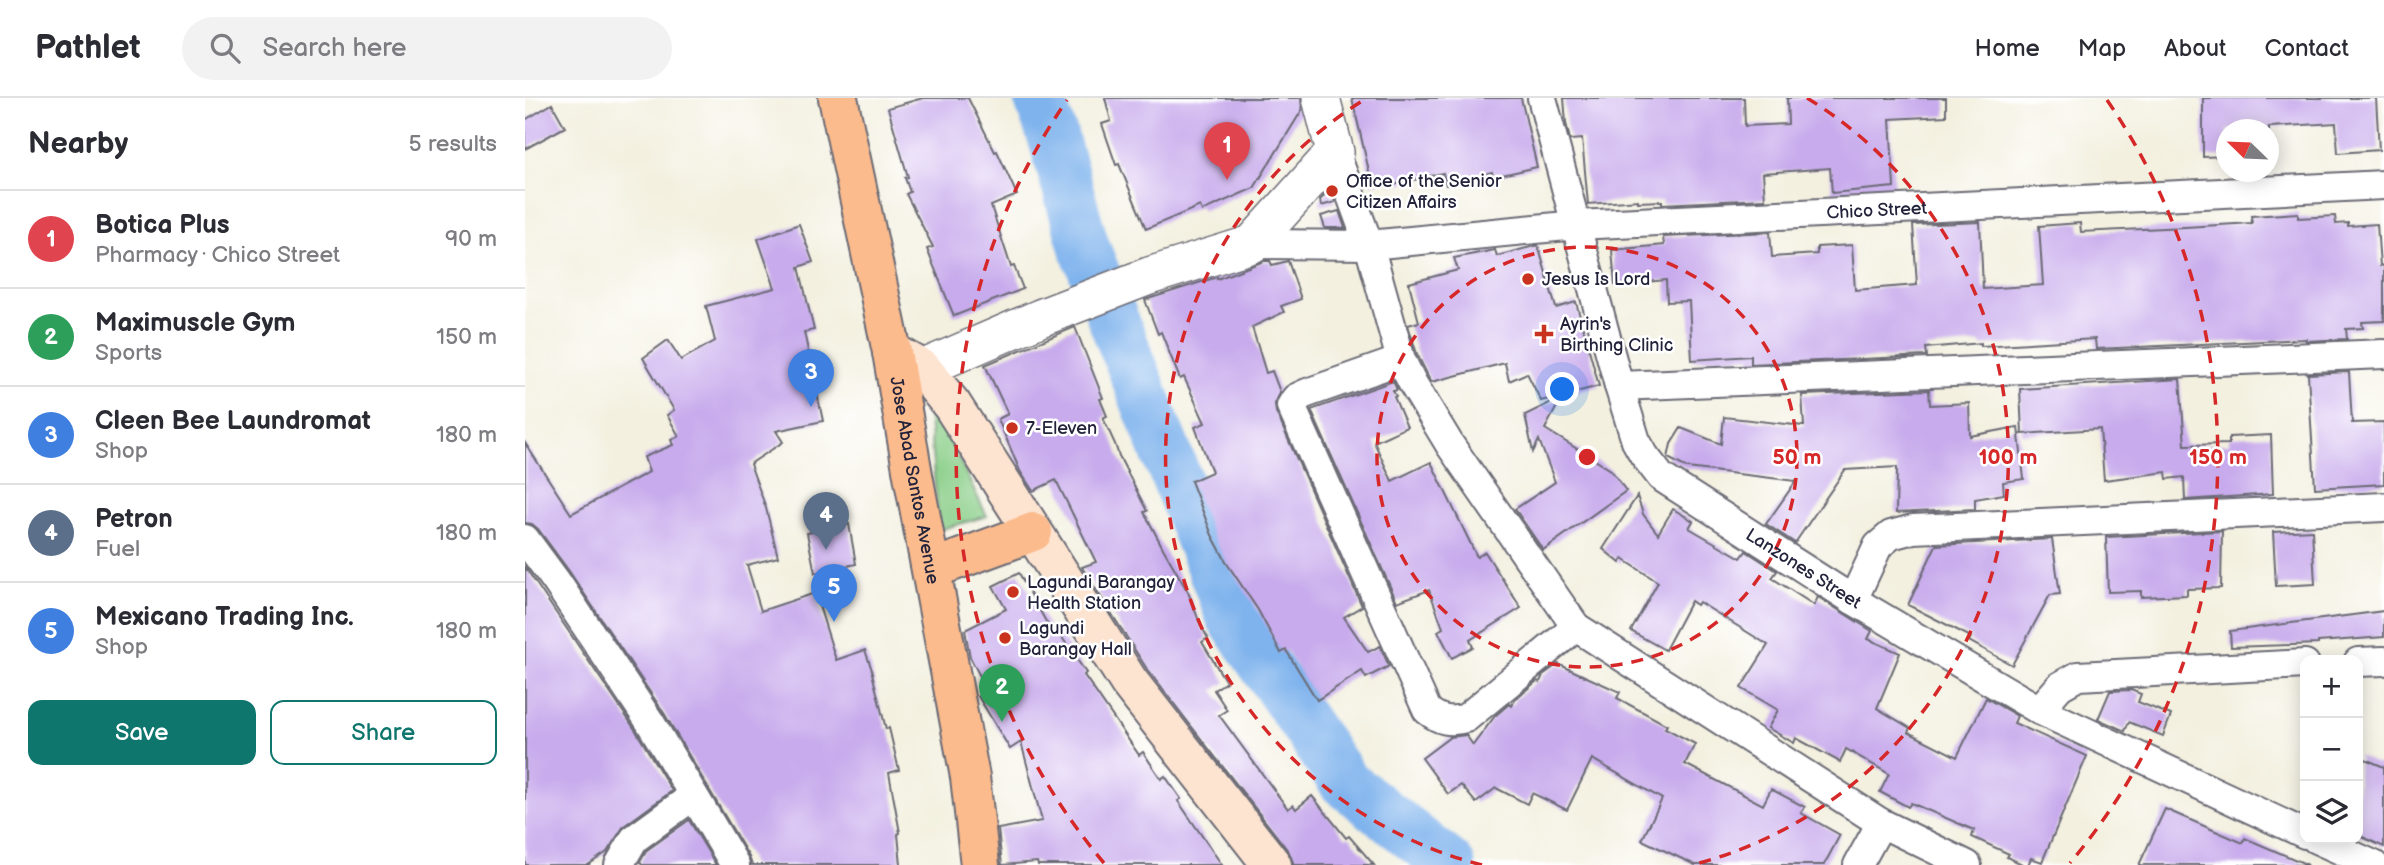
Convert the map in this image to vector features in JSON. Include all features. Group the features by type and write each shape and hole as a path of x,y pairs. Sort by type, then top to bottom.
{"highway":[{"name":"Jose Abad Santos Avenue","path":"838,98 907,360 932,569 970,777 980,865"},
{"path":"932,569 1033,532"}],"main road":[{"path":"907,360 931,378 967,428 1129,682 1272,865"}],"street":[{"path":"1321,98 1335,152 1369,245 1401,360 1450,445 1576,627 1881,823 1967,865"},
{"name":"Lanzones Street","path":"1542,98 1636,442 1661,477 1853,600 2039,710 2300,832"},
{"path":"907,360 1040,318 1149,276 1252,244 1335,152"},
{"name":"Chico Street","path":"1252,244 1369,245 1577,225 2384,185"},
{"path":"1619,386 2384,354"},
{"path":"1401,360 1307,393 1296,398 1291,406 1427,710 1438,719 1455,722 1466,718 1576,627"},
{"path":"1853,600 1878,546 1891,535 1913,529 2384,507"},
{"path":"525,539 650,722 735,865"},
{"path":"2363,662 2384,661"},
{"path":"2039,710 2060,686 2078,676 2300,664"},
{"path":"619,865 634,839 693,796"},
{"path":"1858,865 1881,823"},
{"path":"2327,844 2374,865"}],"green space":[{"path":"933,407 987,516 939,530 928,410"}],"building":[{"path":"923,98 968,98 1017,195 991,206 1011,267 1014,266 1023,289 954,316 927,249 933,247 906,194 910,192 905,178 908,177 888,108"},
{"path":"1105,98 1301,98 1302,110 1254,188 1202,211 1200,206 1146,229 1119,164 1116,165 1102,124 1111,121"},
{"path":"1352,98 1521,98 1537,167 1493,177 1492,172 1446,185 1443,173 1393,185 1392,179 1372,184"},
{"path":"1564,98 1744,98 1745,126 1788,124 1787,98 1946,98 1946,116 1890,119 1894,187 1832,193 1830,168 1763,173 1765,199 1662,204 1662,201 1638,200 1588,204 1582,139 1570,140"},
{"path":"2203,98 2376,98 2379,150 2338,153 2336,123 2279,126 2279,119 2216,119 2216,156 2203,157"},
{"path":"552,104 565,127 525,149 525,120"},
{"path":"1331,188 1335,202 1321,206 1320,200"},
{"path":"1339,211 1345,228 1325,228 1321,216"},
{"path":"2298,213 2298,218 2335,216 2336,224 2348,223 2348,226 2377,224 2380,266 2384,265 2384,321 2362,322 2363,328 2346,329 2347,339 2096,349 2095,339 1926,348 1927,356 1751,364 1751,356 1692,360 1689,301 1667,302 1666,280 1615,285 1612,250 1664,245 1663,237 1770,232 1772,257 1817,254 1817,247 1852,245 1855,290 1917,285 1913,225 1980,222 1983,289 2043,285 2039,226 2080,223 2081,232 2185,227 2252,223 2251,216"},
{"path":"799,224 813,262 799,267 814,330 804,332 823,421 776,431 783,442 750,464 766,508 778,557 747,565 761,611 815,593 836,660 865,650 899,770 889,773 900,833 901,865 752,865 664,713 569,571 538,529 525,523 525,443 571,514 649,472 644,457 673,445 671,440 679,436 667,415 674,410 643,358 668,340 681,360 715,341 706,306 775,288 758,239"},
{"path":"1538,245 1556,308 1576,302 1599,386 1541,401 1527,373 1509,381 1505,363 1431,382 1417,354 1408,325 1419,322 1409,283 1458,270 1454,258 1495,250 1497,256"},
{"path":"1270,261 1272,265 1288,261 1301,299 1281,306 1284,312 1252,327 1266,373 1272,371 1280,392 1275,404 1276,412 1362,606 1344,617 1368,652 1380,646 1389,666 1366,678 1362,671 1317,700 1286,650 1281,653 1212,535 1191,481 1212,472 1195,427 1205,423 1184,377 1180,379 1161,332 1158,334 1145,300 1217,279"},
{"path":"1075,327 1103,398 1100,399 1107,416 1103,418 1119,456 1147,511 1144,512 1188,592 1208,638 1202,642 1226,682 1214,690 1227,710 1219,715 1288,809 1293,805 1296,809 1312,796 1346,838 1349,836 1374,865 1294,865 1289,852 1147,669 1083,569 1082,567 1096,562 1056,480 1033,491 1020,471 998,419 1008,414 985,365"},
{"path":"2349,372 2352,423 2384,422 2384,484 2315,488 2308,374"},
{"path":"2180,379 2185,445 2229,444 2229,437 2271,435 2273,494 2185,500 2184,477 2167,479 2166,472 2104,480 2100,429 2022,434 2020,389"},
{"path":"1393,381 1397,390 1393,391 1396,396 1394,397 1407,427 1374,442 1392,481 1431,462 1477,557 1485,552 1521,608 1470,640 1473,647 1452,658 1438,631 1443,628 1429,590 1397,602 1311,410"},
{"path":"1929,390 1930,405 1969,403 1970,436 2018,427 2024,479 2003,482 2004,494 1975,499 1975,509 1896,513 1897,467 1845,470 1795,543 1766,524 1796,481 1687,468 1668,458 1671,444 1681,428 1721,444 1724,417 1804,426 1802,395"},
{"path":"1562,397 1545,429 1611,470 1626,491 1543,550 1515,509 1555,482 1539,440 1533,452 1525,415"},
{"path":"1637,496 1643,514 1658,534 1673,509 1693,521 1689,528 1741,558 1746,551 1777,571 1772,578 1814,605 1818,597 1872,631 1868,639 1900,653 1877,708 1910,728 1908,732 1957,757 1986,698 2017,716 2014,723 2087,756 2042,862 2031,858 2028,865 2024,865 2007,857 2009,854 1972,837 1974,830 1911,803 1908,807 1880,792 1889,774 1846,749 1840,762 1796,738 1794,743 1768,728 1778,710 1741,688 1768,645 1699,602 1697,605 1691,601 1665,650 1631,631 1658,582 1623,559 1620,563 1603,549"},
{"path":"849,524 856,564 815,573 807,533"},
{"path":"2312,530 2315,584 2276,586 2273,532"},
{"path":"2222,531 2221,588 2187,589 2187,595 2141,597 2141,591 2108,592 2106,537"},
{"path":"2052,539 2060,594 2050,595 2012,665 1969,641 1971,637 1908,605 1936,545"},
{"path":"525,567 636,731 672,791 624,826 607,852 588,865 525,865"},
{"path":"1019,573 1054,636 1059,633 1086,673 1084,675 1139,755 1143,752 1161,779 1165,776 1181,799 1178,801 1222,865 1038,865 1037,862 1002,865 998,829 1042,821 1021,742 1010,749 978,696 987,690 970,657 965,630 1006,609 993,586"},
{"path":"2384,611 2384,637 2318,644 2231,647 2230,631"},
{"path":"1558,664 1620,692 1617,698 1667,725 1665,728 1695,744 1685,764 1763,805 1771,789 1805,807 1801,813 1840,835 1824,865 1695,865 1642,840 1662,799 1592,759 1567,810 1532,793 1527,804 1496,788 1476,803 1461,785 1448,794 1422,758 1450,737 1466,735 1473,745 1495,716 1509,704 1512,706 1515,699 1537,681 1540,682 1543,675"},
{"path":"2131,690 2141,694 2138,702 2171,715 2163,736 2129,722 2125,731 2098,719 2110,691"},
{"path":"2363,758 2384,767 2384,847 2363,837"},
{"path":"2165,809 2243,843 2245,838 2308,865 2139,865"},
{"path":"689,820 716,865 642,865 640,862 647,850"}],"waterway":[{"path":"1039,98 1084,246 1232,618 1344,782 1450,865"}],"place":[{"name":"Botica Plus","path":"1227,180"},
{"name":"Office of the Senior Citizen Affairs","path":"1332,191"},
{"name":"Jesus Is Lord","path":"1528,279"},
{"name":"Ayrin's Birthing Clinic","path":"1544,334"},
{"name":"Cleen Bee Laundromat","path":"811,407"},
{"name":"7-Eleven","path":"1012,428"},
{"name":"Petron","path":"826,550"},
{"name":"Lagundi Barangay Health Station","path":"1013,592"},
{"name":"Mexicano Trading Inc.","path":"834,622"},
{"name":"Lagundi Barangay Hall","path":"1005,638"},
{"name":"Maximuscle Gym","path":"1002,722"}]}
